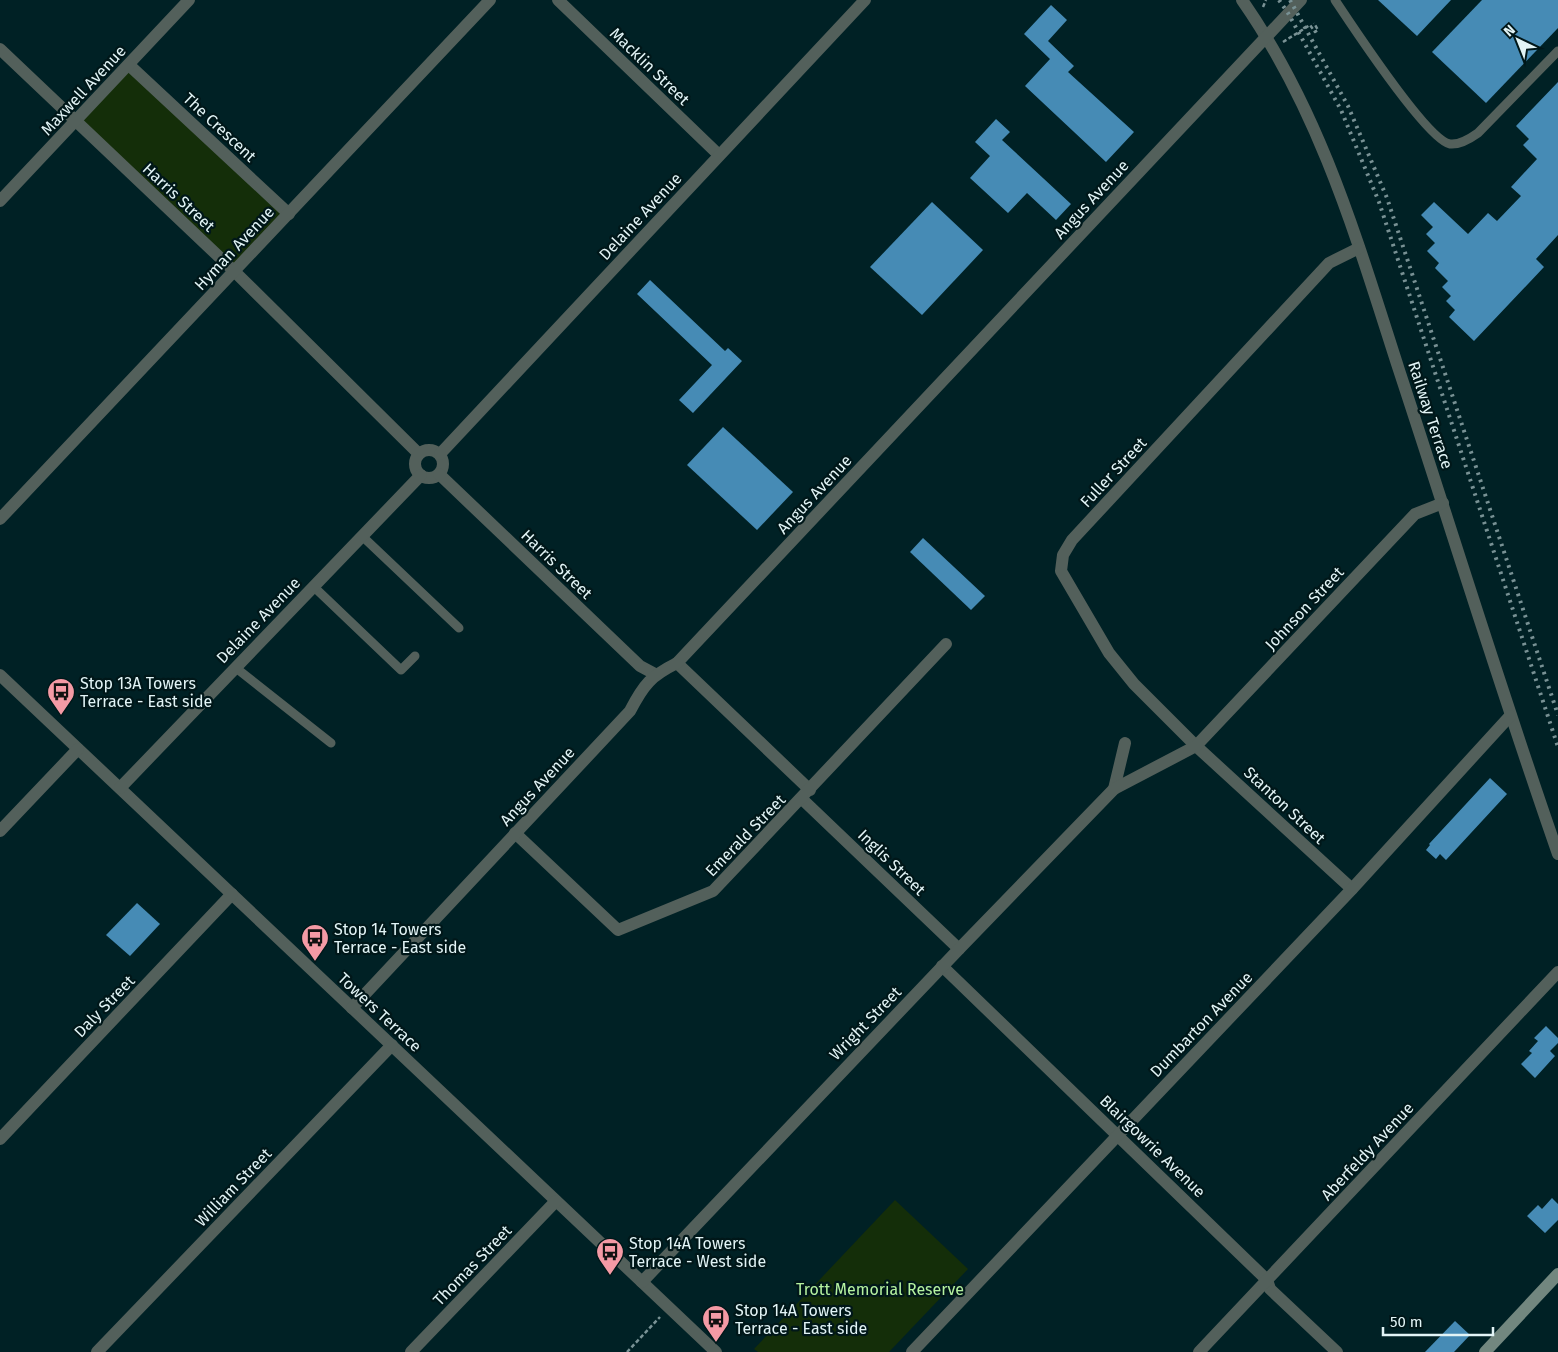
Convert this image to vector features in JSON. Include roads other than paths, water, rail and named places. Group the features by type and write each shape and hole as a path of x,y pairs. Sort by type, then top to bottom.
{"street":[{"name":"Maxwell Avenue","path":"0,201 189,0"},
{"name":"Hyman Avenue","path":"0,519 490,0"},
{"name":"Macklin Street","path":"558,0 719,155"},
{"name":"Delaine Avenue","path":"440,454 865,0"},
{"name":"Railway Terrace","path":"1242,0 1267,36 1294,84 1331,164 1443,504 1510,716 1558,854"},
{"name":"Angus Avenue","path":"352,1008 630,710 640,692 655,674 677,663 1301,0"},
{"name":"Harris Street","path":"0,49 234,271 419,454"},
{"name":"The Crescent","path":"128,65 289,214"},
{"name":"Fuller Street","path":"1196,746 1134,684 1109,654 1061,571 1063,555 1072,540 1329,263 1359,248"},
{"path":"428,450 440,454 443,466 439,474 430,478 421,475 415,467 419,454 428,450"},
{"name":"Harris Street","path":"439,474 640,666 655,674"},
{"name":"Delaine Avenue","path":"120,788 421,475"},
{"name":"Johnson Street","path":"1196,746 1415,514 1443,504"},
{"name":"Emerald Street","path":"515,833 618,930 713,892 946,644"},
{"name":"Inglis Street","path":"677,663 959,949"},
{"name":"Towers Terrace","path":"0,675 716,1352"},
{"name":"Dumbarton Avenue","path":"912,1352 1352,889 1510,716"},
{"path":"1114,789 1125,743"},
{"name":"Wright Street","path":"642,1282 942,966 1114,789 1196,746"},
{"name":"Stanton Street","path":"1196,746 1352,889"},
{"path":"0,831 78,749"},
{"name":"Daly Street","path":"0,1139 232,894"},
{"name":"Blairgowrie Avenue","path":"942,966 1267,1280 1270,1289 1337,1352"},
{"name":"Aberfeldy Avenue","path":"1199,1352 1558,972"},
{"name":"William Street","path":"97,1352 392,1045"},
{"name":"Thomas Street","path":"411,1352 556,1201"},
{"path":"1485,1352 1558,1274"}],"lane":[{"path":"1335,0 1391,82 1415,112 1442,140 1450,144 1470,139 1478,133 1558,51"},
{"path":"362,536 459,628"},
{"path":"313,586 401,670 415,656"},
{"path":"236,668 331,743"}],"railway":[{"path":"1279,0 1341,110 1379,202 1558,747"},
{"path":"1290,0 1348,106 1387,198 1558,715"}],"place":[{"name":"Stop 13A Towers Terrace - East side","path":"61,716"},
{"name":"Stop 14 Towers Terrace - East side","path":"315,962"},
{"name":"Stop 14A Towers Terrace - West side","path":"610,1276"},
{"name":"Stop 14A Towers Terrace - East side","path":"716,1343"}],"park label":[{"name":"Trott Memorial Reserve","path":"880,1289"}]}
